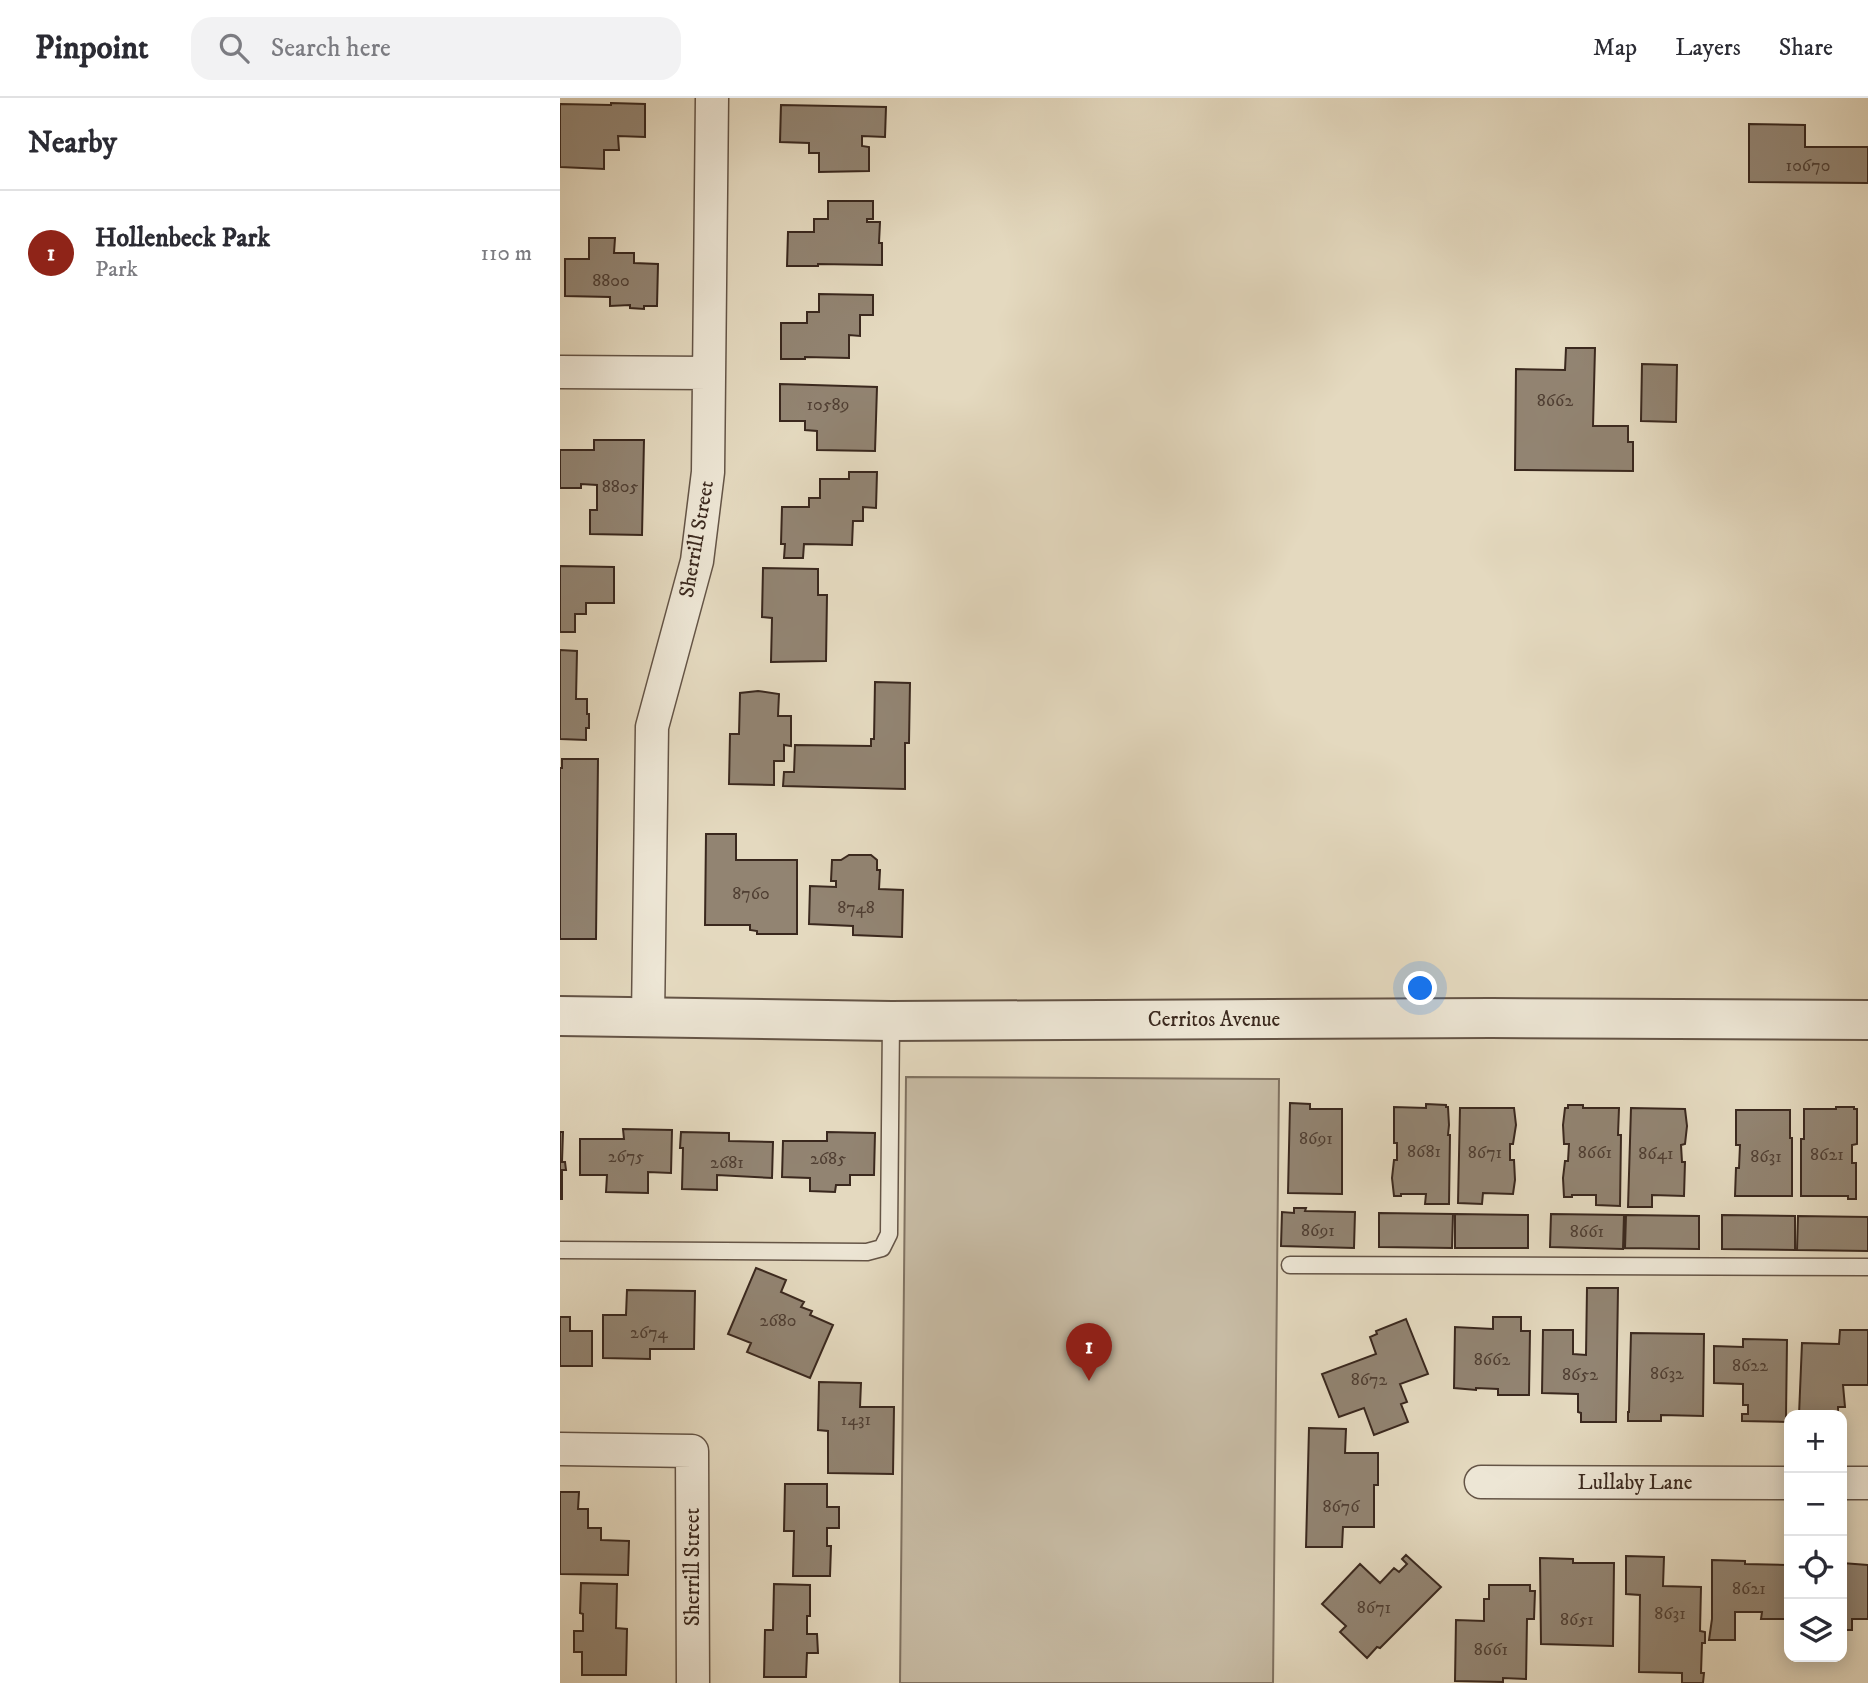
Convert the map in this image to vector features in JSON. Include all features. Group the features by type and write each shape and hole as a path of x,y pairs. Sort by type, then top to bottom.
{"street":[{"name":"Sherrill Street","path":"648,1018 652,727 697,561 708,472 712,98"},
{"path":"560,372 709,373"},
{"name":"Cerritos Avenue","path":"560,1016 891,1021 1491,1018 1868,1020"},
{"name":"Sherrill Street","path":"560,1449 692,1451 693,1683"},
{"name":"Lullaby Lane","path":"1481,1482 1784,1483"},
{"path":"1847,1483 1868,1483"}],"lane":[{"path":"560,1250 867,1252 882,1248 890,1234 891,1021"},
{"path":"1290,1265 1868,1267"}],"shaded area":[{"path":"906,1077 1279,1079 1273,1683 900,1683"}],"building":[{"path":"560,104 645,104 645,137 618,136 619,150 604,150 604,169 560,167"},
{"path":"781,105 886,107 885,137 862,136 862,146 869,147 869,171 819,172 819,153 809,153 809,143 780,142"},
{"path":"1749,124 1805,125 1805,147 1868,147 1868,183 1749,182"},
{"path":"828,201 873,201 873,219 867,219 867,222 880,222 882,265 787,266 788,232 814,232 814,219 828,219"},
{"path":"589,238 615,238 614,253 634,253 634,263 658,264 657,306 644,306 644,309 630,308 630,305 610,306 610,297 565,296 565,259 589,259"},
{"path":"819,294 873,295 873,315 860,315 860,336 849,335 849,358 781,359 781,323 807,323 807,312 819,312"},
{"path":"1566,348 1595,348 1593,426 1628,426 1628,442 1633,442 1633,471 1515,470 1516,369 1565,370"},
{"path":"1642,364 1677,365 1676,422 1641,421"},
{"path":"780,384 877,387 875,451 817,450 817,431 805,430 805,421 780,421"},
{"path":"594,440 644,440 642,535 590,534 590,510 597,510 597,485 581,484 581,488 560,488 560,450 594,450"},
{"path":"849,472 877,472 876,508 863,507 863,521 853,521 852,545 804,544 803,558 784,558 785,544 781,544 782,507 809,507 809,498 820,498 820,479 849,479"},
{"path":"560,566 614,567 614,603 586,603 586,614 575,614 575,632 560,632"},
{"path":"763,568 818,569 818,595 827,595 826,661 771,662 772,618 762,617"},
{"path":"560,650 577,651 576,699 587,699 589,728 586,728 586,740 560,739"},
{"path":"875,682 910,683 909,743 905,743 905,789 783,786 784,772 794,772 795,745 871,746 871,739 874,739"},
{"path":"758,691 779,694 778,716 791,716 791,746 784,745 784,761 774,761 774,785 729,784 730,734 739,734 740,693"},
{"path":"562,759 598,759 596,939 560,939"},
{"path":"706,834 736,834 736,860 797,860 797,934 757,934 757,931 750,930 750,925 705,925"},
{"path":"849,855 871,855 877,860 877,870 880,870 879,889 903,890 902,937 853,935 853,926 809,924 810,886 836,887 836,881 831,881 832,860 841,860"},
{"path":"1290,1103 1310,1104 1310,1109 1342,1109 1342,1194 1288,1193"},
{"path":"1426,1104 1448,1107 1449,1204 1425,1204 1426,1194 1394,1196 1392,1178 1394,1160 1397,1160 1397,1143 1394,1143 1394,1107 1426,1108"},
{"path":"1568,1105 1583,1105 1583,1108 1619,1108 1620,1206 1596,1205 1596,1195 1564,1197 1563,1178 1569,1144 1564,1144 1563,1125 1565,1108 1568,1108"},
{"path":"1460,1108 1514,1108 1516,1125 1513,1144 1510,1144 1510,1160 1514,1160 1513,1194 1483,1193 1482,1204 1458,1203"},
{"path":"1631,1108 1685,1109 1685,1144 1681,1145 1682,1162 1685,1162 1684,1196 1652,1195 1652,1207 1628,1207"},
{"path":"1804,1109 1857,1109 1857,1144 1852,1145 1852,1163 1856,1163 1856,1199 1848,1199 1848,1196 1801,1196"},
{"path":"1736,1110 1790,1110 1792,1196 1735,1196 1740,1145 1736,1145"},
{"path":"623,1129 672,1130 671,1173 648,1172 648,1193 606,1192 607,1175 580,1175 580,1139 624,1139"},
{"path":"560,1132 563,1132 562,1162 565,1162 566,1170 562,1170 562,1199 560,1199"},
{"path":"681,1132 729,1133 729,1141 773,1142 772,1178 717,1175 717,1190 682,1189"},
{"path":"827,1132 875,1133 874,1175 850,1175 850,1185 836,1185 835,1192 810,1191 810,1178 782,1177 783,1141 827,1141"},
{"path":"1294,1208 1306,1208 1305,1211 1355,1212 1354,1248 1281,1246 1282,1212 1294,1213"},
{"path":"1379,1213 1453,1214 1452,1248 1379,1247"},
{"path":"1455,1214 1528,1215 1528,1248 1455,1248"},
{"path":"1551,1214 1624,1215 1623,1249 1550,1247"},
{"path":"1626,1215 1699,1216 1699,1249 1625,1248"},
{"path":"1722,1215 1795,1216 1795,1250 1722,1249"},
{"path":"1798,1216 1868,1217 1868,1251 1797,1250"},
{"path":"756,1268 786,1280 781,1292 804,1302 801,1307 812,1311 810,1315 833,1325 810,1378 747,1352 751,1343 728,1334"},
{"path":"1587,1288 1618,1288 1616,1422 1581,1422 1578,1394 1542,1393 1543,1330 1573,1330 1573,1354 1586,1355"},
{"path":"627,1290 695,1291 694,1349 650,1349 650,1359 603,1358 603,1315 626,1315"},
{"path":"560,1317 570,1317 570,1331 592,1331 592,1366 560,1366"},
{"path":"1493,1317 1521,1317 1521,1331 1530,1331 1529,1395 1498,1395 1498,1389 1454,1388 1455,1327 1493,1329"},
{"path":"1406,1319 1428,1374 1400,1384 1407,1402 1401,1404 1408,1422 1374,1435 1364,1408 1339,1417 1322,1374 1376,1354 1370,1337 1377,1334 1376,1331"},
{"path":"1840,1330 1868,1330 1868,1385 1843,1385 1845,1407 1838,1407 1838,1410 1799,1410 1802,1343 1839,1344"},
{"path":"1631,1333 1704,1334 1703,1416 1661,1415 1661,1421 1628,1421"},
{"path":"1743,1339 1787,1340 1784,1422 1742,1421 1742,1414 1748,1414 1748,1405 1743,1405 1743,1384 1714,1383 1714,1346 1743,1347"},
{"path":"819,1382 861,1383 860,1407 894,1407 893,1474 828,1473 828,1431 818,1430"},
{"path":"1309,1428 1346,1429 1345,1453 1378,1453 1378,1485 1374,1485 1374,1527 1343,1527 1342,1547 1306,1547"},
{"path":"785,1484 827,1484 827,1507 839,1507 839,1528 827,1528 827,1546 831,1546 830,1576 793,1576 794,1531 784,1531"},
{"path":"560,1492 579,1492 578,1509 588,1509 588,1528 601,1528 601,1540 629,1541 628,1575 560,1574"},
{"path":"1406,1555 1441,1587 1367,1658 1340,1632 1346,1626 1322,1604 1360,1564 1380,1583 1394,1568 1399,1572 1407,1564 1402,1559"},
{"path":"1626,1556 1664,1557 1663,1586 1701,1587 1700,1631 1705,1632 1705,1643 1702,1643 1703,1683 1682,1683 1682,1673 1639,1672 1640,1595 1626,1594"},
{"path":"1540,1558 1573,1559 1573,1563 1614,1563 1613,1646 1541,1644"},
{"path":"1712,1560 1784,1565 1784,1619 1761,1619 1762,1612 1735,1612 1735,1640 1709,1640 1712,1619"},
{"path":"1847,1563 1868,1565 1868,1619 1852,1619 1852,1630 1847,1630"},
{"path":"581,1583 617,1584 616,1628 627,1629 626,1675 582,1675 582,1652 574,1652 574,1631 583,1631 583,1614 580,1613"},
{"path":"774,1584 810,1585 807,1634 817,1634 818,1653 807,1653 806,1677 764,1677 765,1630 773,1630"},
{"path":"1489,1585 1530,1585 1530,1591 1535,1591 1534,1619 1527,1619 1526,1679 1503,1678 1503,1682 1455,1681 1456,1620 1484,1621 1484,1599 1489,1599"}],"place":[{"name":"Hollenbeck Park","path":"1089,1381"}]}
